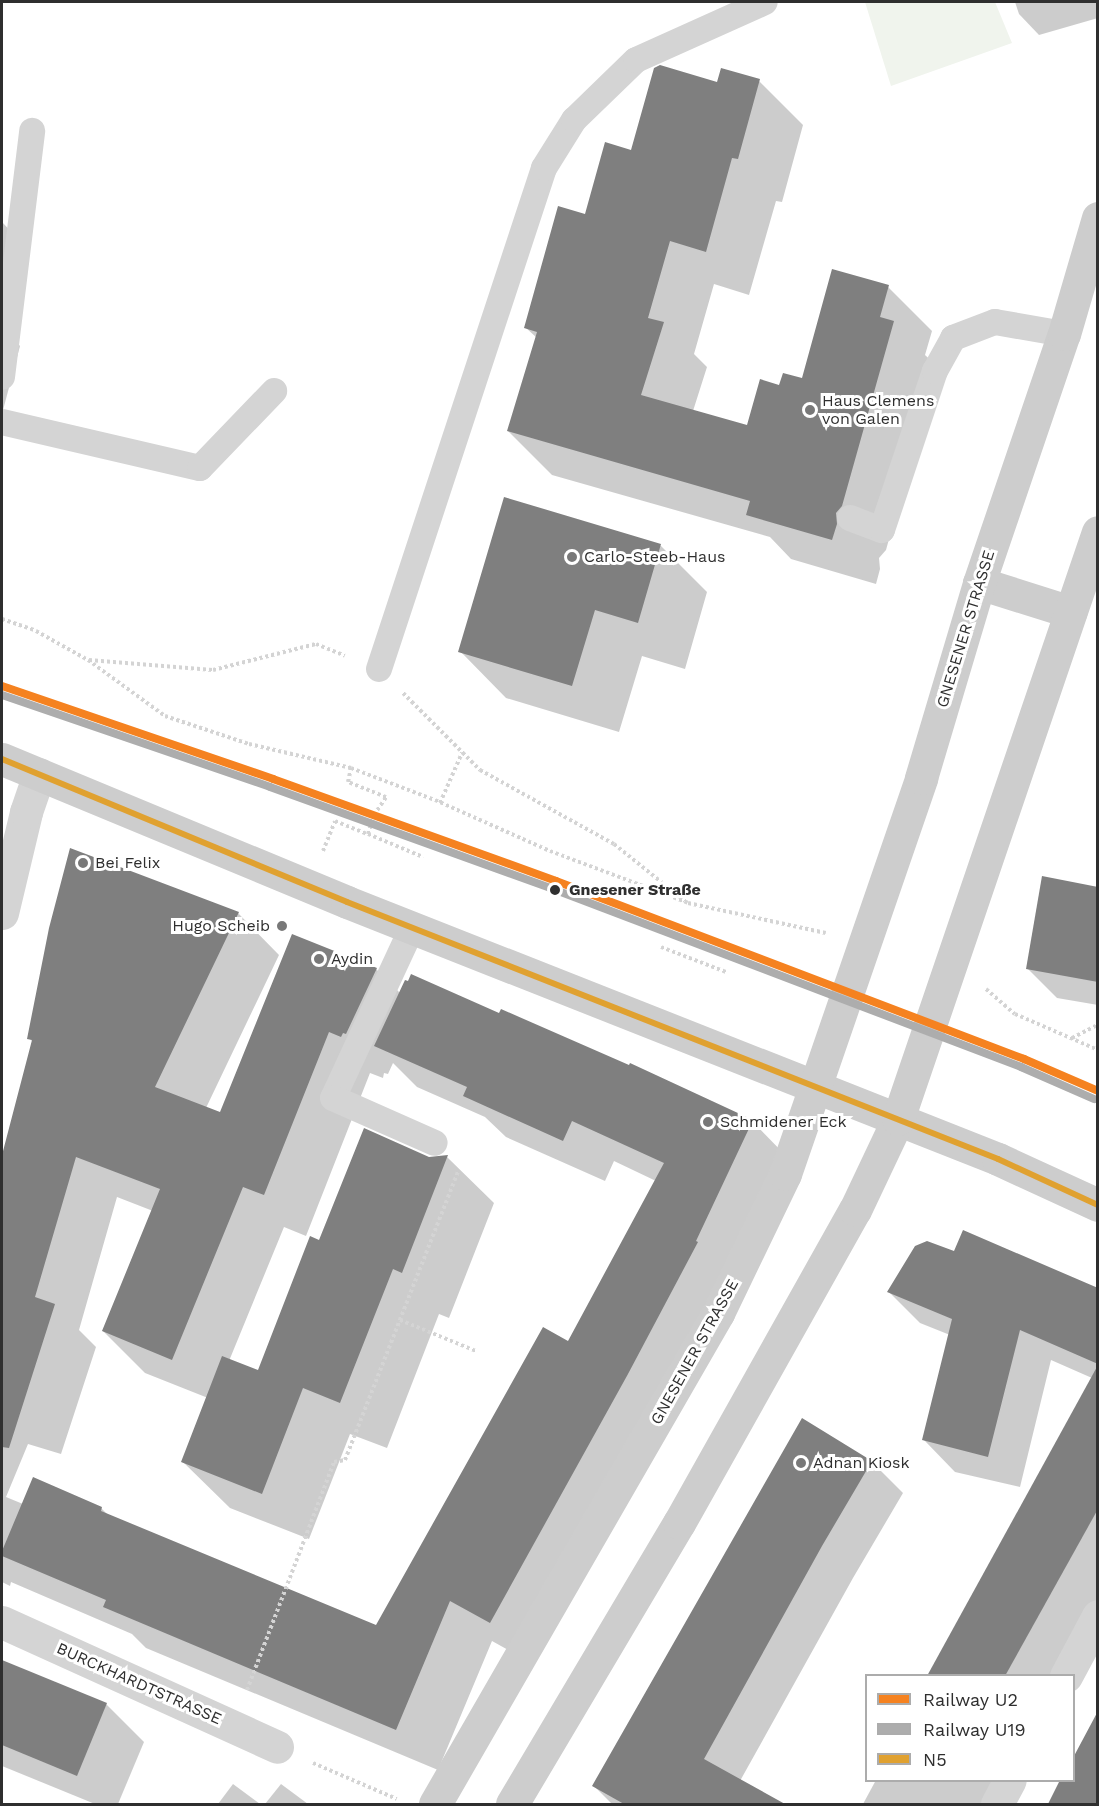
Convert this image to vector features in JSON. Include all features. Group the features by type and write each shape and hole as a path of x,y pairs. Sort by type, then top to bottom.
{"main road":[{"name":"GNESENER STRASSE","path":"435,1804 718,1313 786,1174 921,778 979,583 1064,334 1098,218"},
{"path":"512,1804 679,1523 855,1210 898,1119 1098,532"},
{"path":"979,583 1071,612"},
{"path":"2,759 412,928 670,1027 815,1088 998,1159 1098,1205"}],"street":[{"path":"2,913 26,812 39,774"},
{"path":"1067,1674 1098,1616"},
{"name":"BURCKHARDTSTRASSE","path":"2,1622 277,1747"},
{"path":"997,1804 1009,1782"}],"lane":[{"path":"380,669 544,168 574,120 636,60 765,2"},
{"path":"2,377 32,132"},
{"path":"850,518 882,530 935,371 953,338 995,322 1064,334"},
{"path":"2,422 200,468 274,391"},
{"path":"412,928 333,1098 435,1143"}],"path":[{"path":"2,619 36,631 88,660 165,716 249,744 351,768 440,803 550,851 688,903 830,933"},
{"path":"88,660 213,670 316,644 380,669 480,770 614,844 688,903"},
{"path":"440,803 462,753"},
{"path":"351,768 348,782 386,797 374,815 368,834"},
{"path":"322,853 335,821 423,856"},
{"path":"661,947 726,972"},
{"path":"986,989 1015,1014 1098,1050"},
{"path":"1071,1038 1098,1025"},
{"path":"233,1727 334,1462 345,1460 460,1165"},
{"path":"400,1320 476,1351"},
{"path":"330,1770 383,1793"}],"shaded area":[{"path":"865,2 995,2 1012,43 891,86"}],"building":[{"path":"660,65 717,82 721,68 760,79 738,159 732,158 706,252 670,241 648,318 664,322 641,395 747,425 760,379 779,385 783,373 802,378 832,269 889,285 880,317 894,321 842,506 836,513 837,524 832,540 746,515 750,501 507,431 537,332 524,328 558,206 585,214 605,142 631,150 654,68"},
{"name":"Carlo-Steeb-Haus","path":"504,497 661,544 638,623 595,610 572,686 458,652"},
{"path":"70,848 239,912 155,1087 220,1112 292,934 377,968 346,1034 343,1033 341,1037 329,1032 264,1195 243,1187 172,1360 102,1331 160,1189 76,1157 35,1297 55,1304 9,1448 2,1447 2,1155 32,1040 27,1039 49,928"},
{"path":"1042,876 1098,887 1098,982 1026,969"},
{"path":"411,974 499,1013 501,1009 629,1065 630,1063 753,1120 696,1241 698,1242 628,1374 490,1623 450,1601 396,1730 103,1607 106,1600 2,1556 2,1551 33,1477 102,1507 101,1511 376,1625 543,1327 568,1341 664,1163 572,1121 563,1141 463,1096 467,1087 374,1046 405,980 408,981"},
{"path":"364,1128 429,1157 448,1155 402,1273 393,1269 340,1403 303,1388 262,1494 181,1462 222,1356 258,1370 310,1236 319,1240"},
{"path":"963,1230 1098,1288 1098,1364 1020,1330 988,1457 922,1440 952,1319 887,1292 915,1246 927,1241 954,1251"},
{"path":"1098,1365 1098,1509 1006,1674 928,1674"},
{"path":"802,1418 872,1461 822,1546 704,1759 785,1804 624,1804 592,1786"},
{"path":"2,1660 107,1703 77,1776 2,1745"},
{"path":"1098,1711 1098,1804 1048,1804 1059,1782 1075,1782 1075,1754"}],"rail line":[{"name":"U2","path":"2,686 273,779 556,881 1024,1059 1098,1091"},
{"name":"U19","path":"2,695 270,787 553,889 1021,1067 1094,1099"}],"transit line":[{"name":"N5","path":"2,759 347,902 998,1159 1098,1205"}],"place":[{"name":"Haus Clemens von Galen","path":"810,410"},
{"name":"Carlo-Steeb-Haus","path":"572,557"},
{"name":"Bei Felix","path":"83,863"},
{"name":"Gnesener Straße","path":"555,890"},
{"name":"Hugo Scheib","path":"282,926"},
{"name":"Aydin","path":"319,959"},
{"name":"Schmidener Eck","path":"708,1122"},
{"name":"Adnan Kiosk","path":"801,1463"}]}
